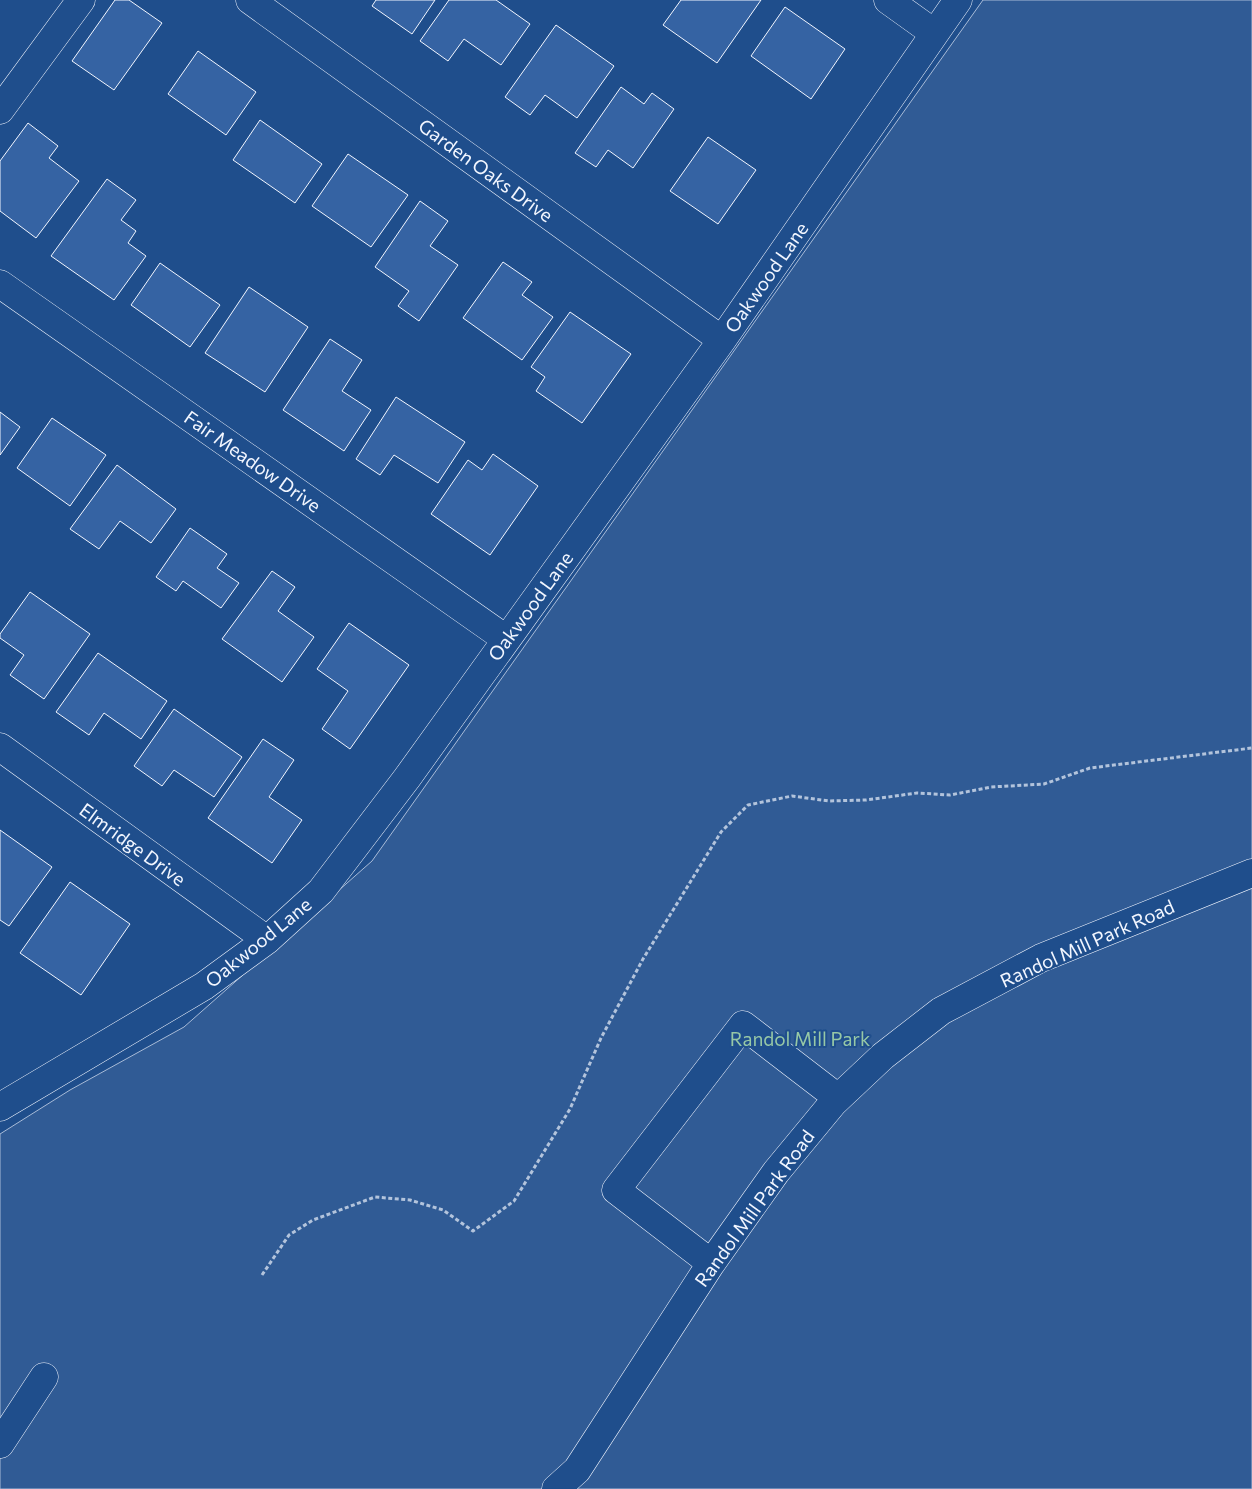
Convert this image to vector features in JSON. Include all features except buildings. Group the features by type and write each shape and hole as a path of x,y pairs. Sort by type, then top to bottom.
{"street":[{"path":"0,110 81,0"},
{"name":"Garden Oaks Drive","path":"250,0 722,340"},
{"path":"888,0 934,33"},
{"name":"Oakwood Lane","path":"0,1108 204,986 267,940 321,890 407,778 722,340 958,0"},
{"name":"Fair Meadow Drive","path":"0,284 506,638"},
{"name":"Elmridge Drive","path":"0,747 267,940"},
{"name":"Randol Mill Park Road","path":"556,1489 577,1470 711,1263 776,1172 838,1098 884,1056 941,1010 1041,958 1252,873"},
{"path":"711,1263 616,1190 743,1025 838,1098"},
{"path":"0,1444 44,1377"}],"path":[{"path":"262,1275 289,1235 313,1220 375,1197 410,1200 443,1210 473,1231 514,1201 570,1109 601,1038 643,959 721,832 748,805 792,796 838,801 866,800 917,793 950,795 991,787 1044,784 1090,768 1252,748"}],"green space":[{"name":"Randol Mill Park","path":"983,0 1252,0 1252,1489 0,1489 0,1134 70,1090 184,1027 372,861"}]}
